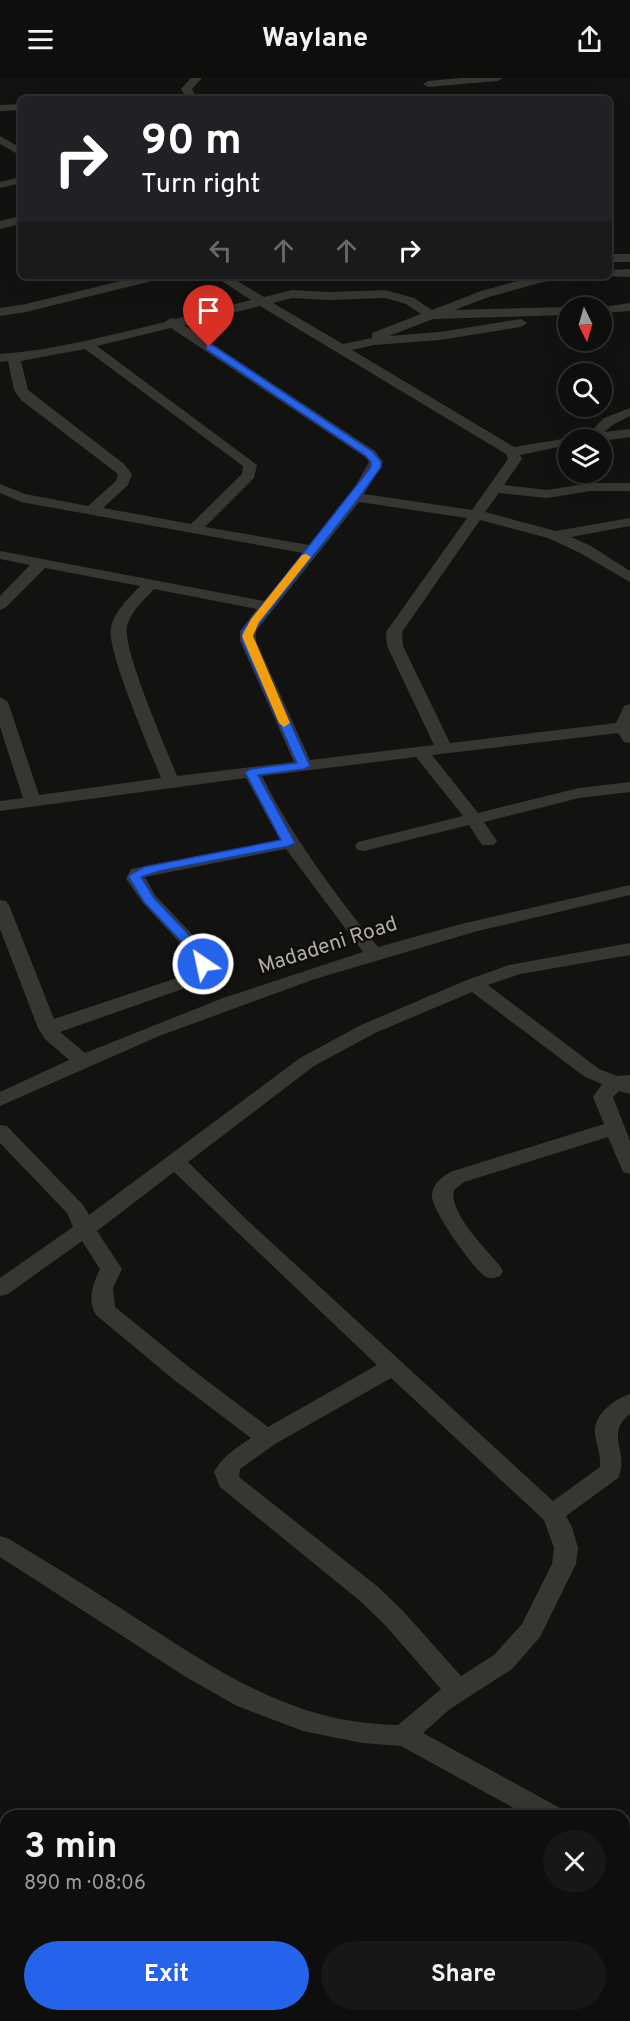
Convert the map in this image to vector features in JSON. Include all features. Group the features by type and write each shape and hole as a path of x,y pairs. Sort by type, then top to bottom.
{"street":[{"path":"190,96 186,89 197,78"},
{"path":"424,81 498,78"},
{"path":"424,81 442,94"},
{"path":"329,96 359,94 379,96"},
{"path":"0,108 18,107"},
{"path":"2,143 18,151"},
{"path":"0,185 18,181"},
{"path":"0,225 18,221"},
{"path":"612,258 630,258"},
{"path":"612,274 630,273"},
{"path":"0,312 26,308 144,279"},
{"path":"225,279 512,452 515,459 394,632 395,646 444,748"},
{"path":"374,341 381,334 430,315 486,294 538,279"},
{"path":"91,511 123,482 125,474 119,467 26,397 7,358 87,345 171,322 301,293 329,296 385,294 410,301 430,315 558,312"},
{"path":"612,308 630,307"},
{"path":"340,349 374,341 472,331 524,322 552,312"},
{"path":"171,322 370,454 376,462 376,467 355,497 248,631 248,641 304,766"},
{"path":"87,345 250,465 249,476 195,528"},
{"path":"598,429 611,419 630,412"},
{"path":"612,435 630,433"},
{"path":"512,452 558,443"},
{"path":"495,488 547,494 591,488 630,487"},
{"path":"2,493 311,550"},
{"path":"355,497 477,516 554,536 579,546 630,577"},
{"path":"554,536 630,522"},
{"path":"0,555 268,606"},
{"path":"0,605 41,563"},
{"path":"151,583 124,614 118,627 118,635 133,686 171,782"},
{"path":"0,702 33,802"},
{"path":"0,806 420,750 626,732 630,709"},
{"path":"420,750 474,819 488,841"},
{"path":"251,772 289,843 329,899 373,953"},
{"path":"364,846 579,793 630,787"},
{"path":"48,1028 181,983 193,976 203,964 202,956 149,900 135,879 137,873 289,843"},
{"name":"Madadeni Road","path":"0,1100 117,1045 234,1000 373,953 630,890"},
{"name":"Madadeni Road","path":"473,927 630,898"},
{"path":"0,905 48,1028 52,1035 82,1061"},
{"path":"0,1289 85,1229 307,1062 368,1029 474,984 516,969 630,949"},
{"path":"474,984 592,1073 625,1084"},
{"path":"625,1084 606,1090 603,1097 630,1167"},
{"path":"492,1271 444,1209 441,1196 445,1186 457,1177 614,1128"},
{"path":"0,1131 71,1204 111,1269 102,1288 104,1310 181,1373 267,1438"},
{"path":"175,1161 240,1225 552,1514 560,1527 566,1548 564,1564 531,1630 503,1662 458,1690 404,1735"},
{"path":"393,1366 267,1438 232,1463 226,1472 228,1481 368,1593 394,1618 458,1690"},
{"path":"552,1514 610,1472 613,1464 607,1428 609,1421 630,1402"},
{"path":"0,1545 117,1618 200,1675 245,1699 270,1710 330,1727 386,1736 404,1735 540,1810"}],"slow traffic":[{"path":"284,723 247,636 254,621 306,557"}],"route":[{"path":"203,964 202,956 149,900 134,876 144,870 289,843 251,772 304,766 248,641 248,631 355,497 376,467 376,462 370,454 209,347"}]}
